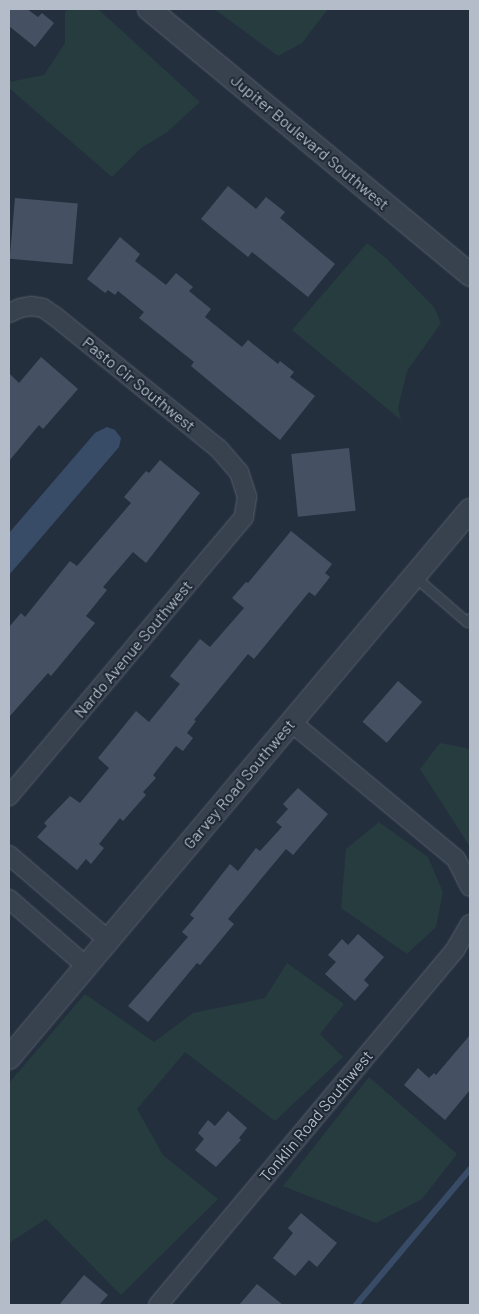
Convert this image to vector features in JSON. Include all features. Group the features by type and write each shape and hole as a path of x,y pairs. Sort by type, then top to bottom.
{"street":[{"name":"Jupiter Boulevard Southwest","path":"157,11 470,275"},
{"name":"Pasto Cir Southwest","path":"9,313 20,308 32,306 43,308 56,317 218,448 239,472 247,497"},
{"name":"Nardo Avenue Southwest","path":"9,796 244,517 247,497"},
{"name":"Garvey Road Southwest","path":"9,1058 470,510"},
{"path":"291,722 456,859 470,887"},
{"path":"9,855 108,940"},
{"path":"9,899 86,966"},
{"name":"Tonklin Road Southwest","path":"158,1305 455,950 470,924"}],"lane":[{"path":"414,576 469,623"}],"green space":[{"path":"69,9 98,9 200,102 166,133 141,148 112,177 9,88 9,82 44,75 65,43 65,12"},
{"path":"214,9 328,9 302,43 278,56"},
{"path":"367,243 386,258 434,307 441,323 407,371 398,408 401,420 292,330"},
{"path":"440,743 470,749 470,847 420,769"},
{"path":"379,822 428,857 443,892 436,927 407,954 341,908 346,849"},
{"path":"287,963 344,1004 320,1034 343,1057 275,1121 185,1052 137,1109 163,1155 218,1199 121,1295 46,1219 9,1243 9,1083 85,994 154,1042 193,1013 265,998"},
{"path":"369,1077 457,1154 422,1199 376,1223 283,1186"}],"water":[{"path":"107,427 115,430 121,438 119,447 9,575 9,533 95,433"}],"building":[{"path":"9,9 27,9 38,17 42,13 54,23 35,47 9,26"},
{"path":"228,186 256,209 266,197 285,212 280,218 335,264 308,297 252,252 248,257 201,219"},
{"path":"15,198 78,203 72,264 10,259"},
{"path":"120,237 140,254 135,261 166,285 176,273 193,287 189,291 211,309 205,317 242,347 248,340 278,364 280,361 294,372 290,377 315,396 280,440 191,366 194,362 139,318 144,312 118,291 115,295 108,290 105,293 87,279"},
{"path":"41,357 78,389 43,429 39,425 9,461 9,373 19,383"},
{"path":"349,448 356,511 298,517 291,454"},
{"path":"160,460 200,493 146,563 133,552 103,587 107,590 86,616 95,623 51,676 48,673 9,717 9,627 21,613 25,617 70,561 77,566 131,503 124,497 146,471 149,473"},
{"path":"291,531 332,564 325,573 330,577 315,596 309,592 254,659 248,654 194,720 196,721 187,733 193,738 183,751 176,746 153,775 156,778 143,792 146,795 123,821 120,818 99,844 104,848 91,864 86,859 77,870 37,837 47,826 44,823 70,796 80,803 109,768 98,758 136,711 149,722 180,684 170,676 200,639 210,647 244,608 232,598 246,582 248,583"},
{"path":"398,681 422,702 387,743 363,722"},
{"path":"298,788 328,814 293,855 286,849 228,919 234,924 200,965 197,963 148,1022 128,1006 188,937 182,932 194,918 190,915 230,864 238,871 256,848 260,851 282,827 276,822 288,809 283,804"},
{"path":"358,934 384,957 364,980 369,985 355,1001 325,974 336,962 328,955 342,939 348,945"},
{"path":"470,1035 470,1090 445,1120 404,1085 418,1068 429,1078 434,1073 436,1075"},
{"path":"228,1111 247,1128 239,1138 241,1140 216,1167 195,1150 204,1139 198,1133 208,1120 215,1126"},
{"path":"301,1213 337,1243 317,1267 309,1260 295,1276 273,1258 293,1233 288,1228"},
{"path":"84,1275 108,1295 99,1305 59,1305"},
{"path":"257,1284 283,1305 239,1305"}],"waterway":[{"path":"356,1305 470,1169"}]}
